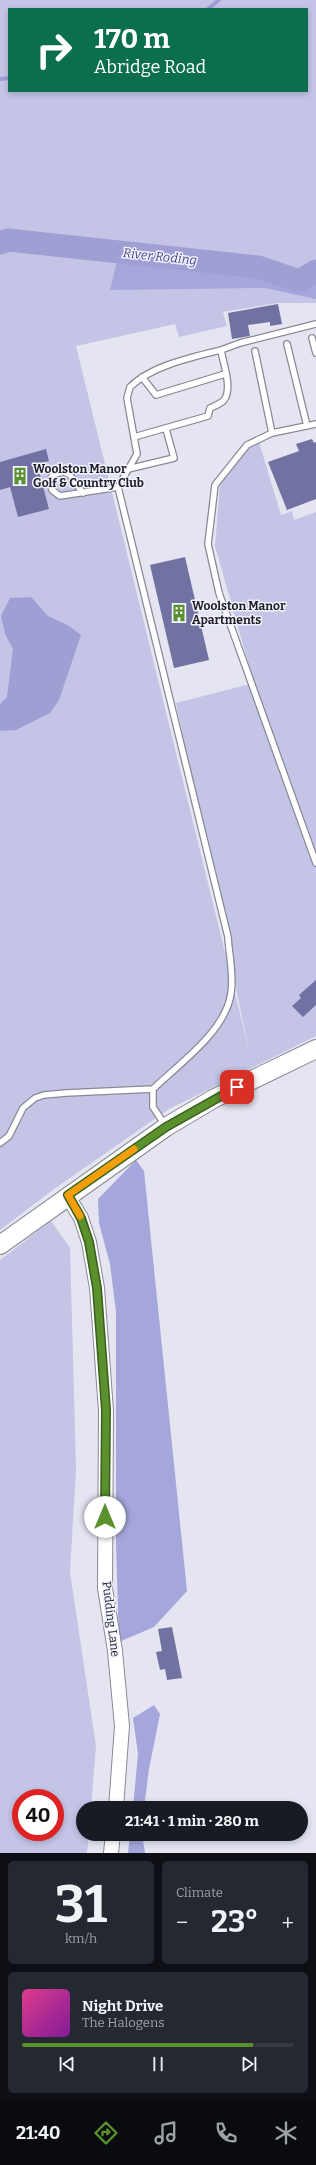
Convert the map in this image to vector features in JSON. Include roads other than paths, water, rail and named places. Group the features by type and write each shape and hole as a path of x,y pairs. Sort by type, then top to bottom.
{"main road":[{"path":"0,1245 68,1195 166,1127 213,1099 316,1049"}],"street":[{"name":"Pudding Lane","path":"68,1195 81,1218 89,1242 97,1288 106,1410 105,1588 116,1658 122,1726 117,1801"},
{"path":"111,1853 112,1841"}],"lane":[{"path":"0,1143 8,1136 23,1108 40,1097 153,1089 216,1029 227,1010 232,992 228,938 118,487 137,454 127,398 130,386 142,377 197,356 221,350 240,343 316,324"},
{"path":"312,338 316,353"},
{"path":"287,344 307,426"},
{"path":"134,437 208,416 210,408 223,401 227,395 221,350"},
{"path":"254,352 272,433"},
{"path":"142,377 156,395 225,374"},
{"path":"316,424 272,433 247,445 215,485 208,544 219,593 316,864"},
{"path":"128,469 174,458 166,428"},
{"path":"83,493 70,475 64,472 54,474 51,478 52,490 55,494 60,496 83,493 118,487"},
{"path":"153,1089 153,1107 166,1127"}],"waterway":[{"path":"209,8 219,0"},
{"path":"0,79 8,78"},
{"name":"River Roding","path":"0,243 8,240 258,267 299,281 316,271"}],"place":[{"name":"Woolston Manor Golf & Country Club","path":"20,476"},
{"name":"Woolston Manor Apartments","path":"179,613"}]}
